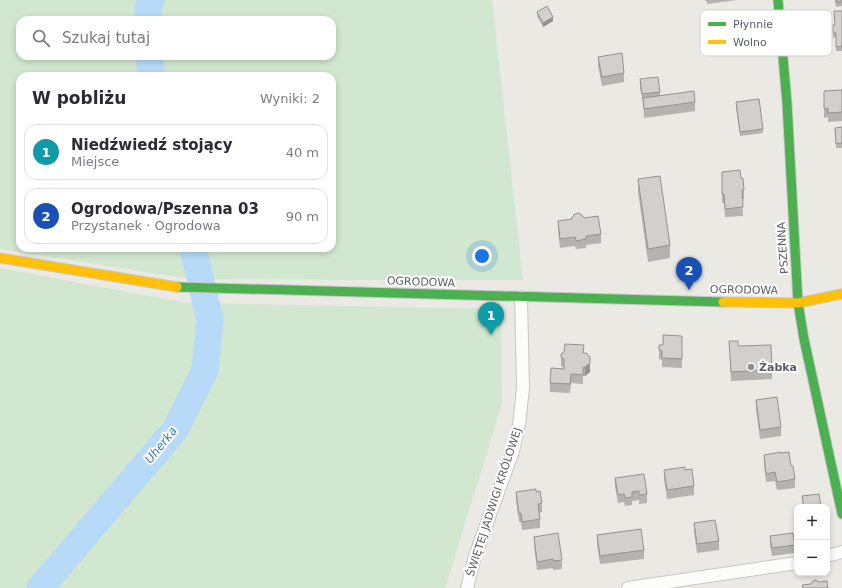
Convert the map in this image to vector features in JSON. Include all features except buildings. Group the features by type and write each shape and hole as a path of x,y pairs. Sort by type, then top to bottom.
{"street":[{"name":"PSZENNA","path":"778,0 779,10"},
{"name":"PSZENNA","path":"783,56 787,103 798,303 804,338 842,514"},
{"name":"OGRODOWA","path":"0,258 181,288 221,290 798,303 842,294"},
{"name":"ŚWIĘTEJ JADWIGI KRÓLOWEJ","path":"467,588 475,556 513,451 519,425 523,388 521,297"},
{"path":"830,555 842,552"},
{"path":"628,588 794,563"}],"green space":[{"path":"0,0 492,0 523,280 191,279 19,252 336,252 336,72 16,72 16,252 0,249"},
{"path":"0,268 186,303 501,309 502,404 445,588 0,588"}],"waterway":[{"name":"Uherka","path":"148,16 148,9 151,0"},
{"name":"Uherka","path":"150,60 151,72"},
{"name":"Uherka","path":"40,588 175,430 205,370 210,320 194,252"}],"traffic: fast":[{"path":"778,0 779,10"},
{"path":"783,56 787,103 798,303 804,339 842,514"},
{"path":"177,287 723,302"}],"traffic: slow":[{"path":"0,258 177,287"},
{"path":"723,302 798,303 842,294"}],"place":[{"name":"Ogrodowa/Pszenna 03","path":"689,290"},
{"name":"Niedźwiedź stojący","path":"491,335"},
{"name":"Żabka","path":"751,367"}]}
